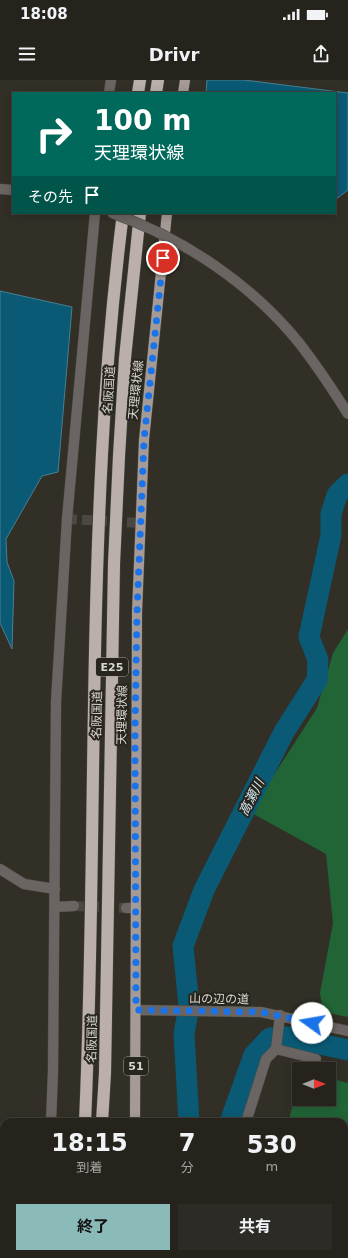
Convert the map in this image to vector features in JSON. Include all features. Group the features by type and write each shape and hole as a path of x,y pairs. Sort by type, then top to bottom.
{"highway":[{"path":"138,92 140,80"},
{"path":"156,92 158,80"},
{"name":"名阪国道","path":"85,1118 98,562 102,455 108,352 123,214"},
{"name":"名阪国道","path":"102,1118 105,1065 118,456 125,358 140,214"}],"main road":[{"path":"183,92 185,80"},
{"name":"天理環状線","path":"135,1118 136,1010 131,908 137,613 144,440 167,214"}],"street":[{"path":"109,92 111,80"},
{"path":"0,188 12,190"},
{"path":"51,1118 56,702 67,520 95,214"},
{"path":"114,214 152,230 187,249 230,278 259,302 299,344 348,414"},
{"path":"0,869 24,884 54,889"},
{"path":"54,907 74,906"},
{"name":"山の辺の道","path":"136,1010 261,1012 348,1031"},
{"path":"247,1118 266,1059 276,1049 280,1015"},
{"path":"276,1049 316,1059"}],"green space":[{"path":"348,629 348,1017 323,1012 320,993 333,923 326,854 250,812 317,708 333,653"},
{"path":"336,1080 348,1083 348,1118 289,1118 293,1106 336,1106"}],"water":[{"path":"207,80 244,80 348,93 348,190 336,199 336,92 206,92"},
{"path":"0,291 72,307 58,472 42,476 6,539 7,562 14,581 12,649 0,623"}],"waterway":[{"name":"高瀬川","path":"189,1118 184,1034 189,1006 183,946 204,890 284,732 317,680 318,660 309,637 331,535 331,514 337,495 348,484"},
{"path":"231,1118 254,1055 270,1038 287,1037 348,1050"}],"tunnel":[{"path":"67,519 141,523"},
{"path":"74,906 126,908"}],"route":[{"path":"163,258 144,440 137,613 135,732 136,1010 261,1012 312,1023"}]}
